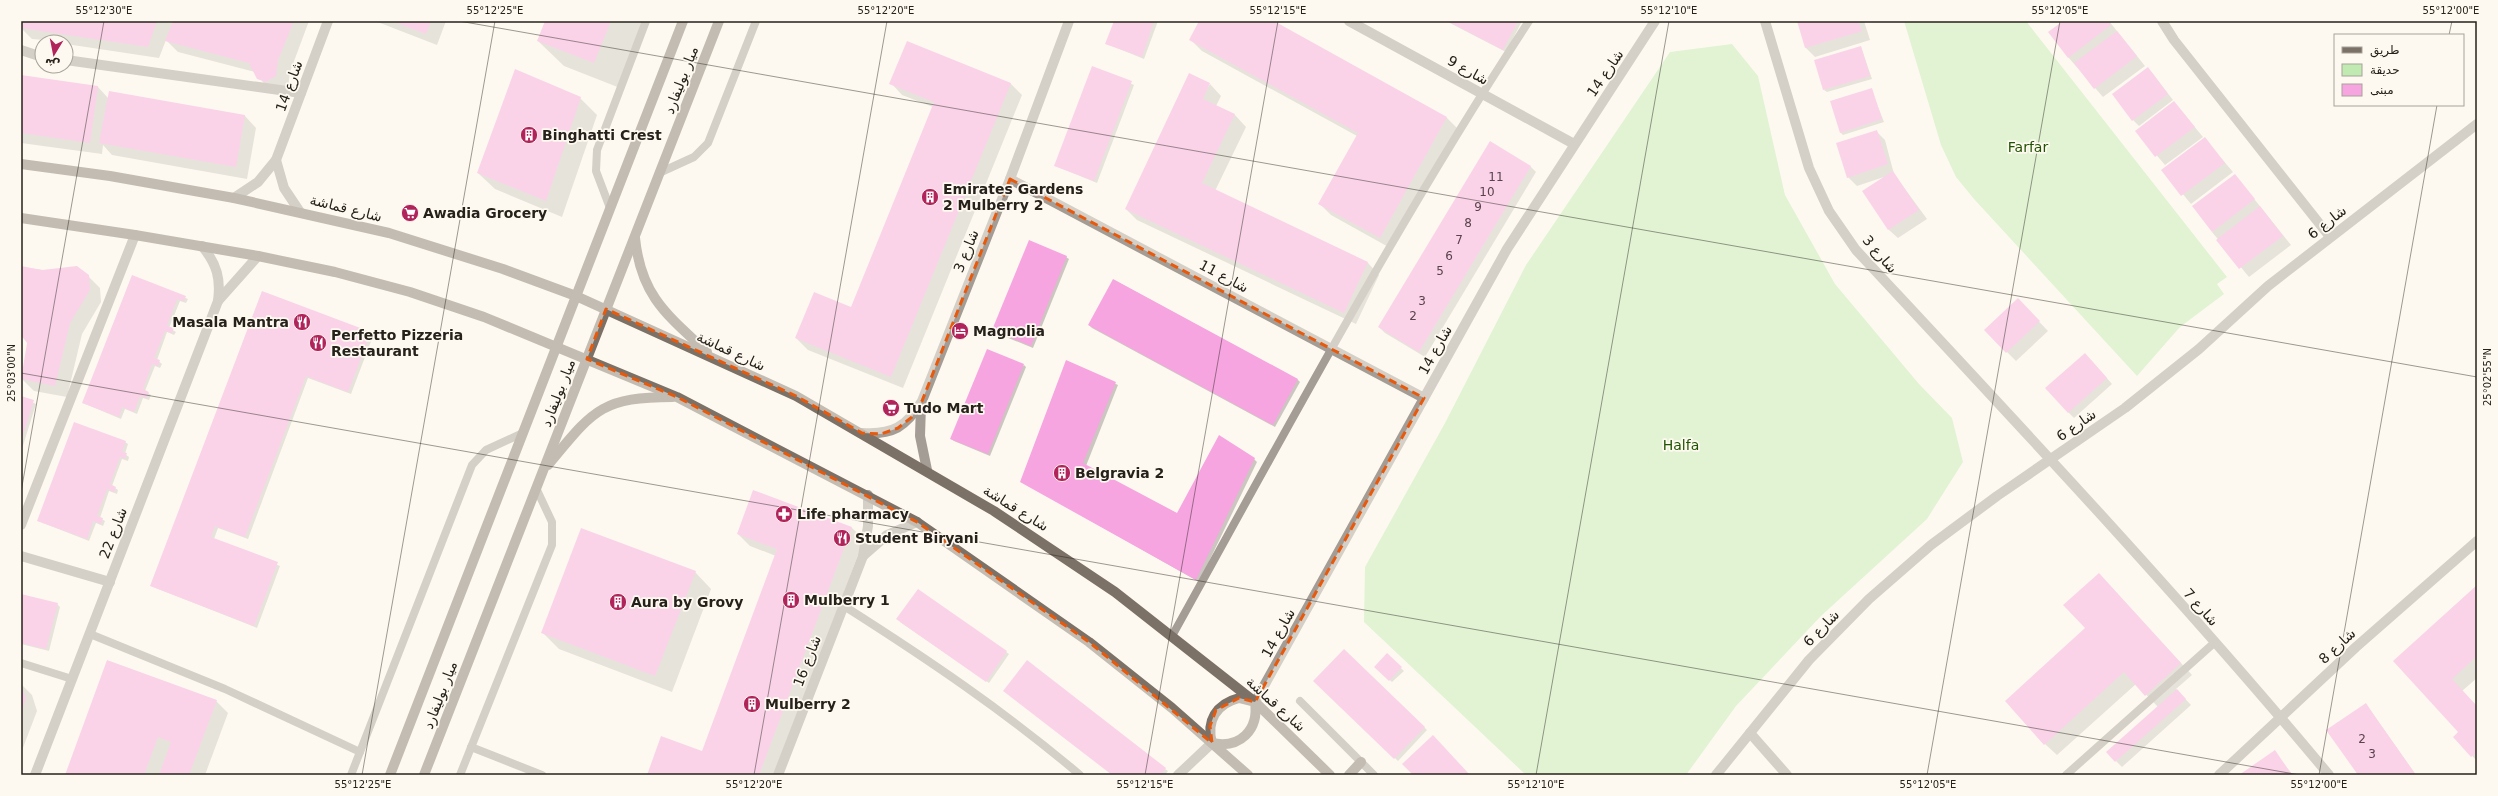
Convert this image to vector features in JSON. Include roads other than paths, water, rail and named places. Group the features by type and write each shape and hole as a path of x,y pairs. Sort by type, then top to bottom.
{"street":[{"name":"شارع 14","path":"234,198 258,182 276,160 328,21"},
{"name":"ميار بوليفارد","path":"390,775 683,21"},
{"name":"ميار بوليفارد","path":"424,775 719,21"},
{"name":"شارع 3","path":"862,433 881,434 898,428 912,417 922,401 1010,179 1069,21"},
{"name":"شارع 9","path":"1349,21 1574,144"},
{"name":"شارع 14","path":"1256,702 1507,249 1655,21"},
{"name":"شارع 3","path":"1765,21 1809,168 1829,211 1856,250 2050,460"},
{"path":"2162,21 2174,40 2330,237"},
{"path":"21,50 34,54"},
{"path":"74,61 301,93"},
{"name":"شارع 6","path":"1716,775 1809,660 1869,599 1931,545 2125,408 2168,374 2268,286 2477,124"},
{"path":"276,160 284,188 300,212"},
{"name":"شارع قماشة","path":"21,164 110,176 234,198 390,234 503,269 576,296 796,396 927,470 1055,550 1172,636 1256,702 1330,775"},
{"name":"شارع 11","path":"1010,179 1424,398"},
{"path":"21,218 135,235 258,256 335,272 410,292 484,317 677,396 917,522 1089,642 1172,708 1248,775"},
{"path":"21,525 135,235"},
{"path":"635,236 637,259 645,282 656,302 715,359"},
{"name":"شارع 22","path":"35,775 218,301 220,286 218,271 212,258 202,246"},
{"name":"شارع 22","path":"218,301 258,256"},
{"path":"542,473 589,417 604,407 621,400 639,397 677,396"},
{"name":"شارع 3","path":"922,401 920,436 927,470"},
{"name":"شارع 7","path":"2050,460 2281,717 2329,775"},
{"name":"شارع 16","path":"778,775 863,556 868,526 868,495"},
{"name":"شارع 16","path":"863,556 887,535 917,522"},
{"name":"شارع 8","path":"2219,775 2356,647 2477,542"},
{"path":"21,556 110,582"},
{"path":"1178,775 1212,743 1230,744 1246,735 1256,720 1256,702 1239,698 1220,707 1210,726 1212,743"},
{"path":"1750,733 1787,775"},
{"path":"1349,775 1361,762"}],"lane":[{"path":"610,208 596,171 597,150 646,21"},
{"path":"659,173 694,157 708,143 756,21"},
{"path":"1172,636 1332,349 1482,93 1529,21"},
{"path":"351,775 472,465 486,450 523,433"},
{"path":"460,775 552,545 552,522 536,488"},
{"path":"844,606 920,654 987,701 1080,775"},
{"path":"90,634 225,689 360,752"},
{"path":"2066,775 2214,643"},
{"path":"21,663 72,679"},
{"path":"1300,701 1374,775"},
{"path":"471,747 542,775"}],"place":[{"name":"Binghatti Crest","path":"529,135"},
{"name":"Emirates Gardens 2 Mulberry 2","path":"930,197"},
{"name":"Awadia Grocery","path":"410,213"},
{"name":"Masala Mantra","path":"302,322"},
{"name":"Magnolia","path":"960,331"},
{"name":"Perfetto Pizzeria Restaurant","path":"318,343"},
{"name":"Tudo Mart","path":"891,408"},
{"name":"Belgravia 2","path":"1062,473"},
{"name":"Life pharmacy","path":"784,514"},
{"name":"Student Biryani","path":"842,538"},
{"name":"Mulberry 1","path":"791,600"},
{"name":"Aura by Grovy","path":"618,602"},
{"name":"Mulberry 2","path":"752,704"}],"park label":[{"name":"Farfar","path":"2028,147"},
{"name":"Halfa","path":"1681,445"}]}
